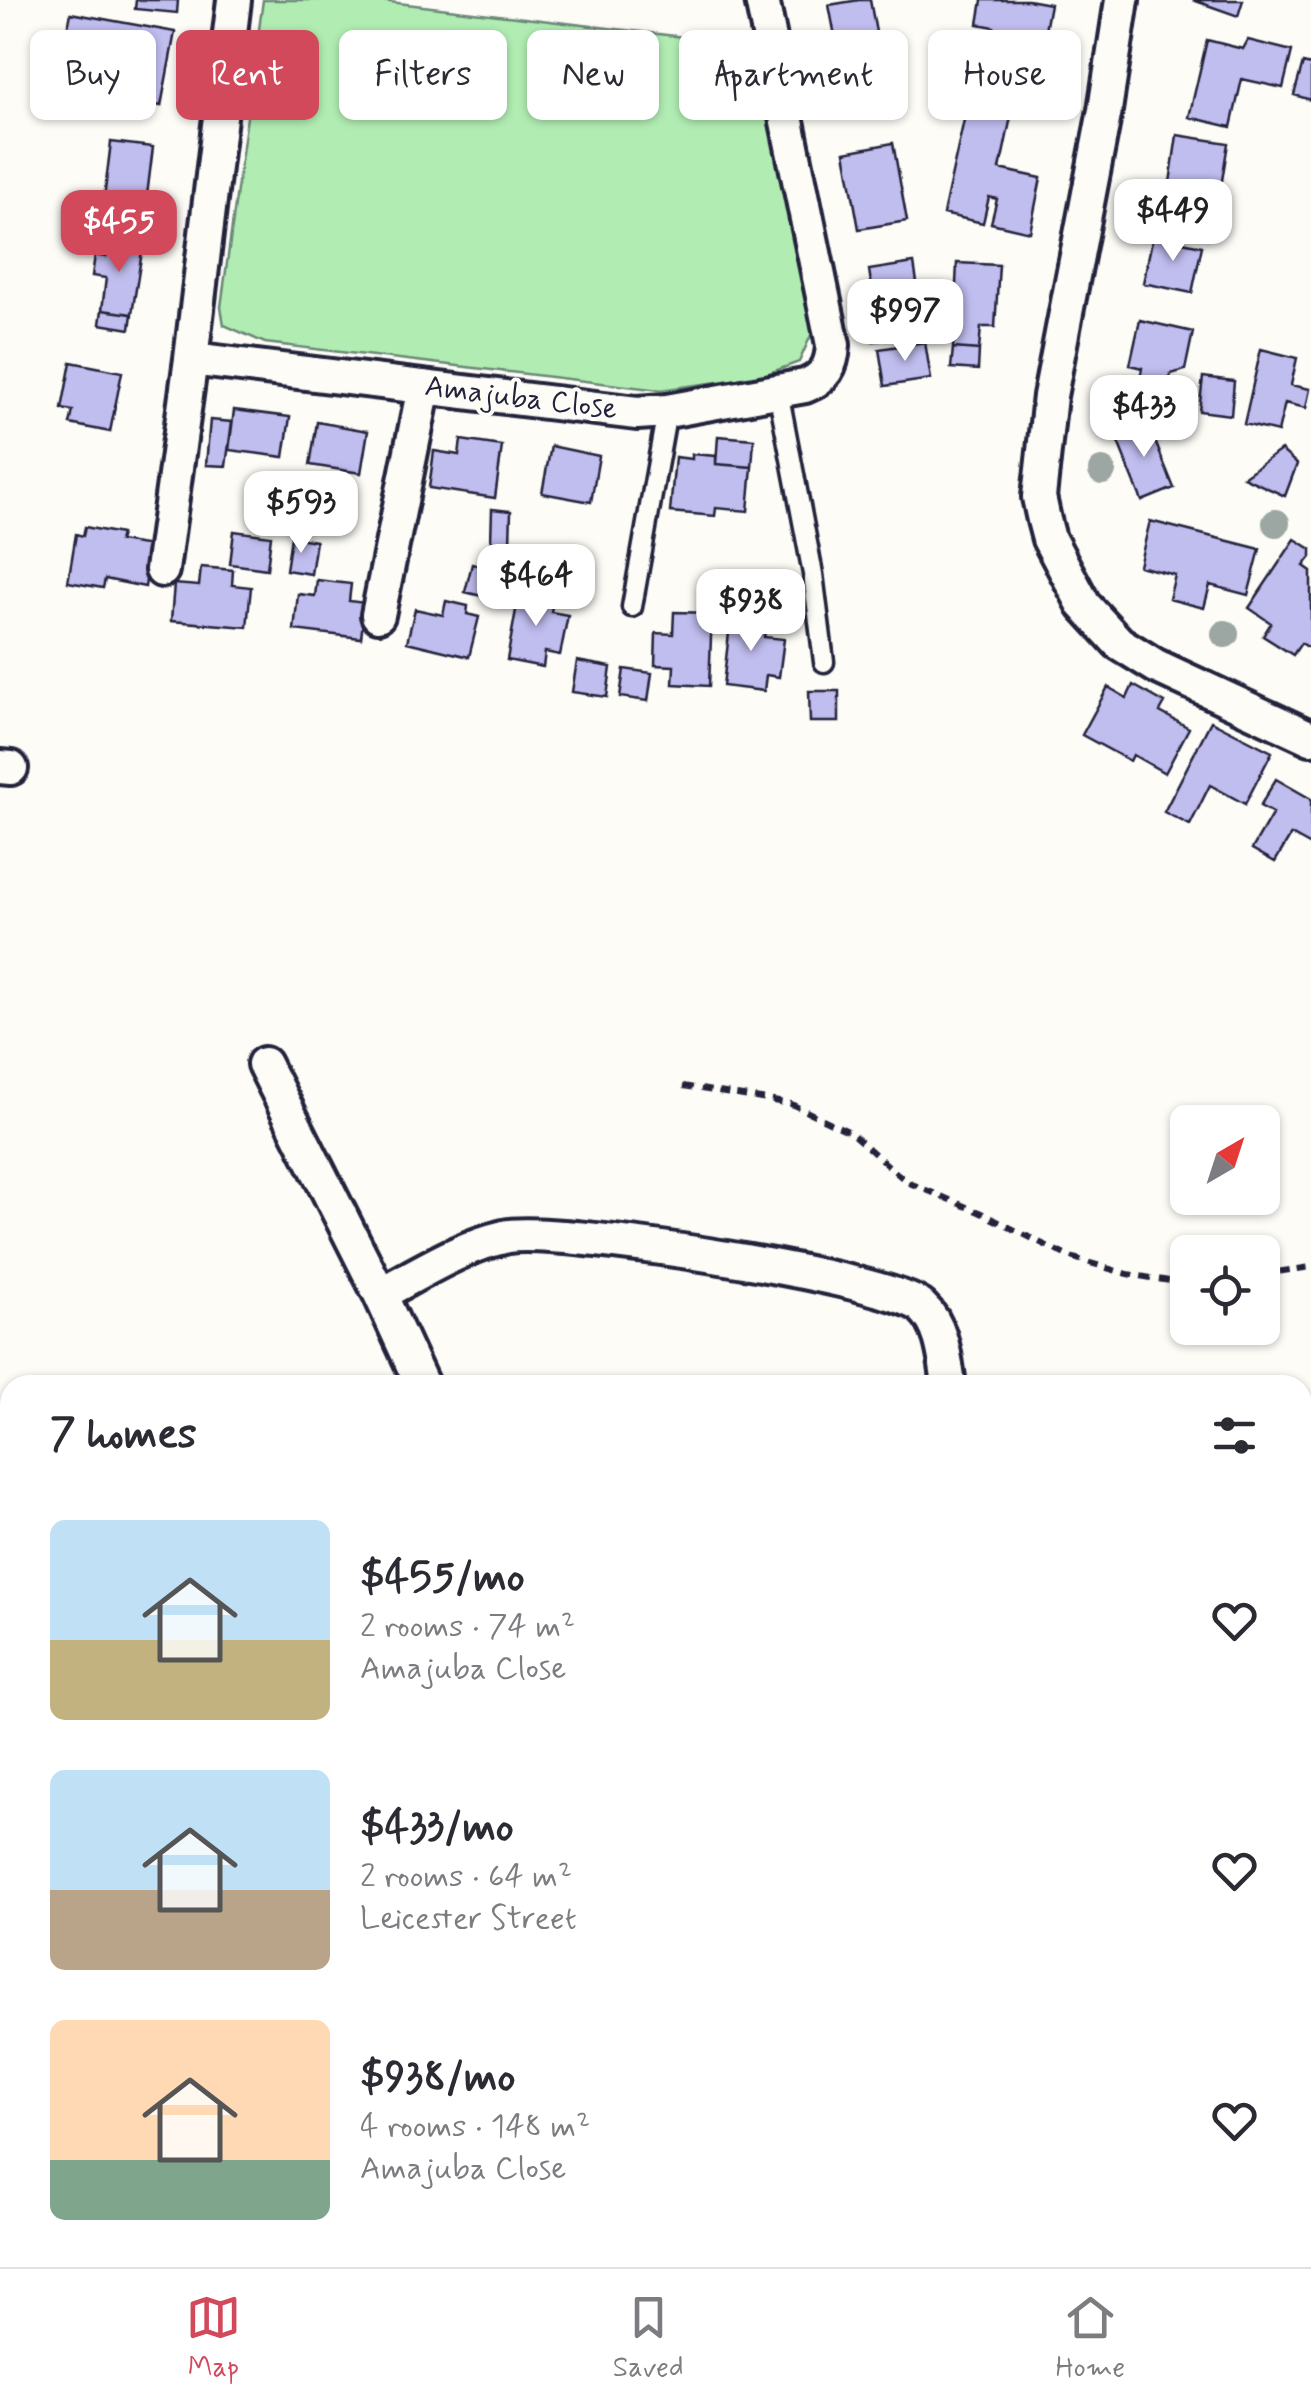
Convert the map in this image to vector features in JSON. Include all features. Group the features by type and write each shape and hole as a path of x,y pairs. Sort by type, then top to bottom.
{"street":[{"path":"162,570 234,0"},
{"name":"Amajuba Close","path":"190,358 638,412 667,411 806,386 821,378 830,366 833,346 762,0"},
{"path":"1122,0 1050,396 1039,497 1044,520 1049,538 1084,604 1120,643 1156,666 1311,738"},
{"path":"378,614 424,386"},
{"path":"264,1064 417,1375"},
{"path":"380,1294 463,1250 509,1235 544,1234 642,1245 755,1264 906,1297 929,1314 942,1342 947,1375"}],"lane":[{"path":"778,391 813,574 824,662"},
{"path":"632,607 667,411"}],"path":[{"path":"683,1086 791,1104 850,1132 907,1182 1067,1256 1127,1274 1170,1281"},
{"path":"1280,1271 1311,1267"}],"green space":[{"path":"263,0 373,0 624,30 527,30 527,120 659,120 659,34 679,37 679,120 768,120 816,324 799,362 761,376 660,390 265,343 224,325 221,307 247,120 319,120 319,30 259,30"}],"building":[{"path":"136,0 178,0 177,13 135,9"},
{"path":"870,0 876,30 834,30 829,5"},
{"path":"982,0 1050,4 1045,30 993,30 978,24"},
{"path":"1193,0 1243,0 1238,16"},
{"path":"71,13 175,32 161,106 156,105 156,30 68,30"},
{"path":"1207,40 1243,49 1248,40 1292,51 1283,88 1242,79 1231,127 1189,117"},
{"path":"1303,63 1311,65 1311,100 1294,95"},
{"path":"964,120 1010,120 1000,169 1041,178 1030,232 991,223 997,199 989,197 983,223 943,214"},
{"path":"1177,135 1228,143 1216,218 1166,210"},
{"path":"111,142 153,147 143,228 101,223"},
{"path":"893,143 907,221 859,229 845,152"},
{"path":"1153,236 1202,246 1192,293 1143,283"},
{"path":"109,240 143,245 132,314 102,310 106,278 92,276 95,255 106,257"},
{"path":"914,263 925,334 873,341 868,310 875,309 869,270"},
{"path":"957,263 999,265 995,327 981,327 979,350 953,348"},
{"path":"102,310 132,314 130,329 100,324"},
{"path":"1140,320 1193,332 1185,370 1171,374 1167,391 1139,385 1142,368 1130,365"},
{"path":"925,342 931,379 885,386 879,349"},
{"path":"953,348 979,350 978,370 951,368"},
{"path":"1261,349 1297,358 1291,385 1310,389 1306,408 1285,403 1278,432 1244,424"},
{"path":"71,362 122,372 110,432 70,424 73,411 62,409"},
{"path":"1203,377 1234,381 1231,415 1199,411"},
{"path":"234,410 290,417 284,457 229,450"},
{"path":"1146,419 1174,488 1142,501 1114,432"},
{"path":"210,420 232,422 226,466 206,465"},
{"path":"317,422 368,431 361,473 310,465"},
{"path":"718,436 754,439 752,467 716,464"},
{"path":"461,440 502,446 495,498 429,488 434,451 459,455"},
{"path":"551,446 599,456 591,502 542,493"},
{"path":"1281,450 1297,464 1285,496 1243,477"},
{"path":"692,454 716,456 716,464 752,467 748,511 716,508 715,516 670,512 675,457 692,459"},
{"path":"492,509 511,511 510,543 491,541"},
{"path":"1150,521 1260,549 1248,595 1210,585 1204,608 1169,599 1175,575 1139,566"},
{"path":"85,527 121,534 119,541 151,546 145,587 105,579 103,588 68,582 76,534 83,536"},
{"path":"234,531 271,536 267,569 230,564"},
{"path":"291,537 316,541 311,574 286,570"},
{"path":"1295,539 1311,549 1311,557 1304,566 1311,571 1311,649 1301,643 1293,655 1263,636 1271,623 1249,608"},
{"path":"472,564 500,571 494,599 465,592"},
{"path":"201,567 233,570 232,585 251,587 247,627 171,621 174,584 199,586"},
{"path":"317,580 351,584 349,601 365,603 361,638 294,630 298,594 315,596"},
{"path":"520,588 554,594 551,612 568,615 560,655 545,652 543,667 507,660"},
{"path":"446,601 468,606 467,614 479,617 469,657 407,642 415,609 443,615"},
{"path":"674,612 712,613 709,686 673,684 674,666 655,665 656,633 673,634"},
{"path":"731,615 767,619 764,637 784,639 779,677 766,675 764,691 723,686"},
{"path":"577,661 611,667 607,697 572,692"},
{"path":"624,669 652,673 648,701 620,697"},
{"path":"1133,685 1165,703 1160,712 1189,728 1165,773 1133,755 1130,761 1082,735 1108,687 1127,698"},
{"path":"809,691 839,691 839,722 810,722"},
{"path":"1211,721 1272,752 1245,804 1210,785 1190,825 1164,812"},
{"path":"1276,779 1311,799 1311,846 1291,835 1275,862 1252,849 1273,813 1260,806"}]}
